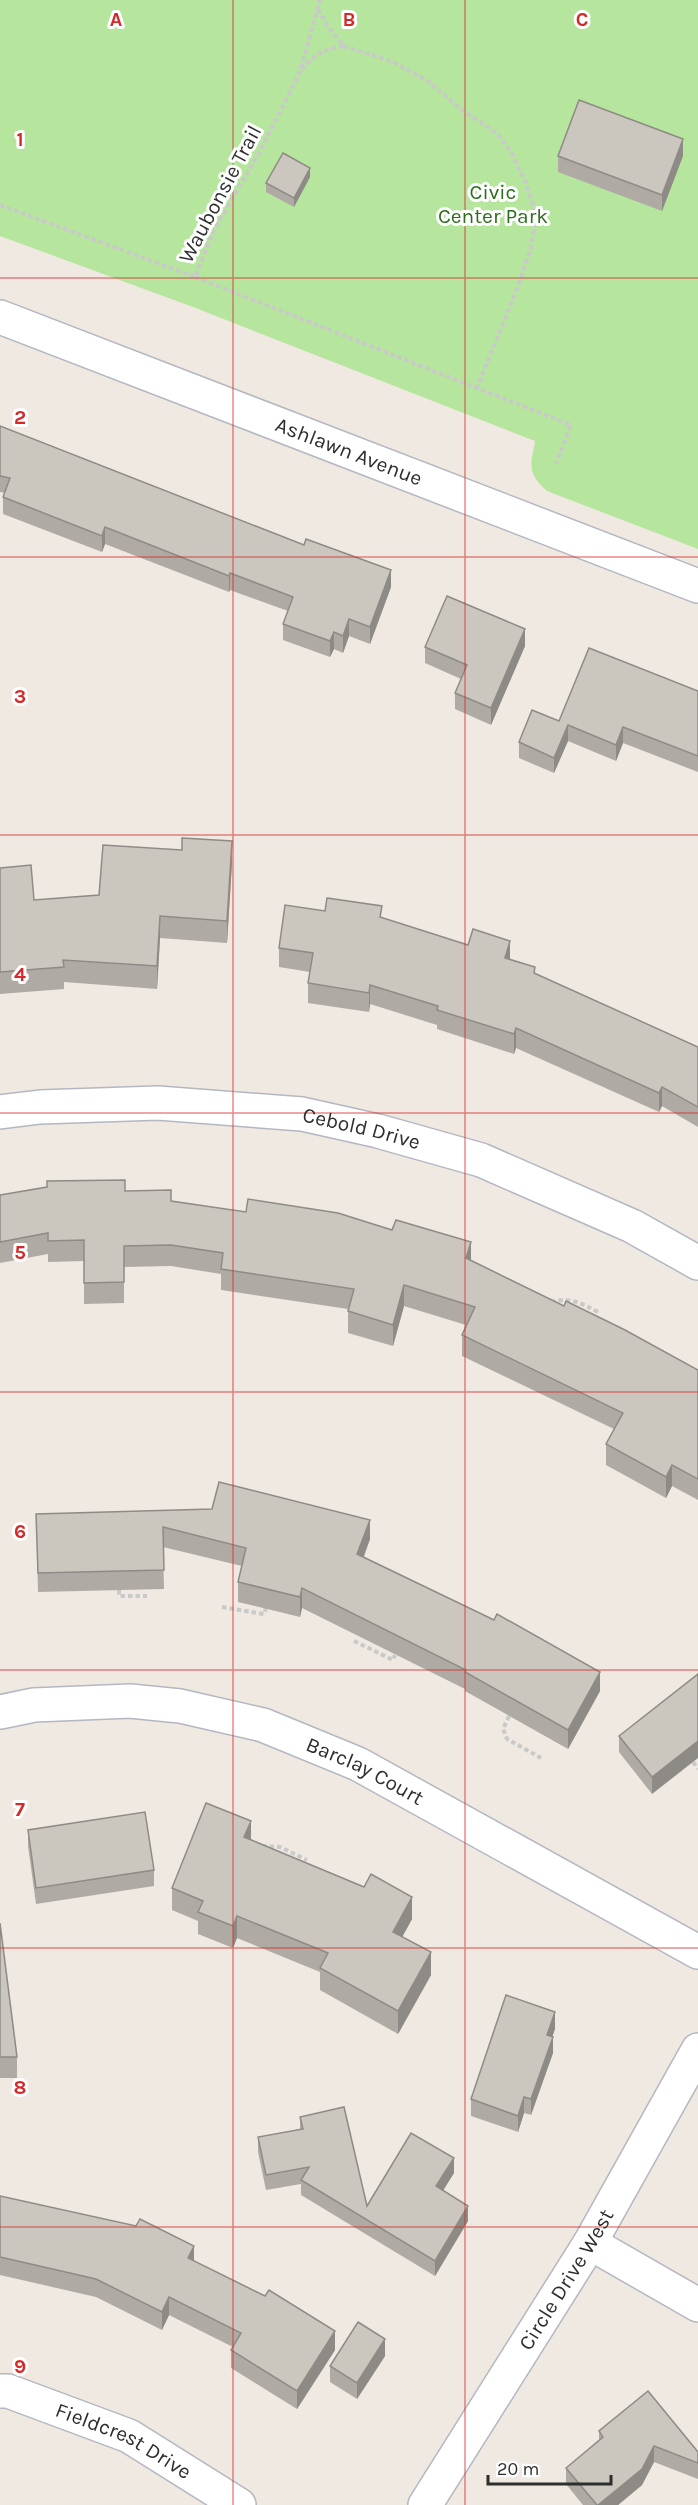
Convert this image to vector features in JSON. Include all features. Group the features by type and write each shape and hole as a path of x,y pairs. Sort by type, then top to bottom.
{"street":[{"name":"Ashlawn Avenue","path":"0,317 698,586"},
{"name":"Cebold Drive","path":"0,1112 40,1107 158,1103 313,1116 378,1131 485,1162 633,1227 698,1263"},
{"name":"Barclay Court","path":"0,1712 34,1706 130,1701 180,1706 263,1725 358,1764 698,1952"},
{"name":"Circle Drive West","path":"425,2505 590,2243 698,2050"},
{"path":"590,2243 698,2305"},
{"name":"Fieldcrest Drive","path":"0,2391 8,2391 129,2436 239,2505"}],"path":[{"name":"Waubonsie Trail","path":"0,205 195,277 214,230 258,155 300,72 320,0"},
{"path":"318,8 329,28 344,46"},
{"path":"300,72 313,55 329,48 344,46 393,62 428,81 462,110 497,133 513,156 526,183 536,215 531,248 477,387"},
{"path":"195,277 571,425 556,464"},
{"path":"546,1303 564,1299 580,1303 598,1312"},
{"path":"119,1590 119,1596 147,1596"},
{"path":"222,1607 264,1614 266,1608"},
{"path":"354,1641 393,1660 396,1655"},
{"path":"508,1716 503,1729 507,1739 541,1758"},
{"path":"693,1762 698,1769"},
{"path":"252,1850 263,1846 280,1847 307,1860"}],"green space":[{"name":"Civic Center Park","path":"0,0 698,0 698,549 547,491 533,473 532,456 535,441 193,307 0,236"}],"building":[{"path":"579,100 683,139 662,195 558,156"},
{"path":"283,153 310,168 294,198 266,183"},
{"path":"0,426 304,545 306,539 391,570 370,627 349,619 343,636 334,632 330,641 283,624 293,597 230,573 229,576 105,527 102,536 3,497 10,478 0,476"},
{"path":"447,596 525,629 491,708 455,693 467,665 425,647"},
{"path":"589,648 698,691 698,756 623,727 616,745 568,725 554,758 519,742 532,710 559,721"},
{"path":"182,838 232,841 227,921 160,916 157,966 63,960 64,967 0,972 0,868 31,865 34,900 99,895 103,845 182,850"},
{"path":"327,898 382,906 380,917 468,945 473,929 510,941 505,958 535,967 534,973 698,1047 698,1107 662,1087 659,1093 516,1028 514,1034 437,1010 438,1006 370,985 369,993 308,983 313,953 279,948 285,905 325,911"},
{"path":"125,1180 125,1191 171,1190 171,1201 246,1212 248,1199 338,1213 392,1230 396,1220 471,1242 466,1258 564,1306 566,1301 698,1370 698,1479 672,1465 666,1477 606,1444 623,1413 462,1335 475,1307 404,1285 393,1325 348,1311 354,1289 221,1269 223,1253 171,1245 124,1246 124,1282 84,1283 84,1240 48,1241 48,1233 0,1242 0,1195 47,1187 47,1181"},
{"path":"219,1482 370,1520 357,1554 494,1620 497,1614 600,1672 568,1730 465,1672 466,1670 302,1588 300,1597 238,1582 246,1548 163,1527 164,1570 38,1573 36,1514 212,1509"},
{"path":"698,1674 698,1741 652,1777 619,1736"},
{"path":"206,1803 251,1821 244,1837 364,1887 371,1874 412,1897 393,1932 431,1952 398,2011 320,1968 328,1953 237,1916 233,1926 198,1912 203,1901 172,1888"},
{"path":"145,1812 154,1870 36,1888 28,1830"},
{"path":"0,1923 17,2057 0,2057"},
{"path":"506,1995 555,2012 547,2035 553,2037 531,2099 524,2097 518,2116 471,2099"},
{"path":"344,2107 367,2206 411,2133 454,2158 436,2186 468,2206 435,2261 301,2180 309,2167 266,2175 258,2137 303,2129 300,2117"},
{"path":"0,2196 136,2226 140,2219 194,2246 188,2258 265,2296 269,2290 335,2331 297,2391 231,2350 241,2333 169,2297 162,2312 96,2279 0,2257"},
{"path":"358,2322 385,2339 357,2383 330,2366"},
{"path":"648,2391 698,2452 698,2463 654,2446 642,2469 597,2505 566,2468 603,2437 599,2431"}]}
